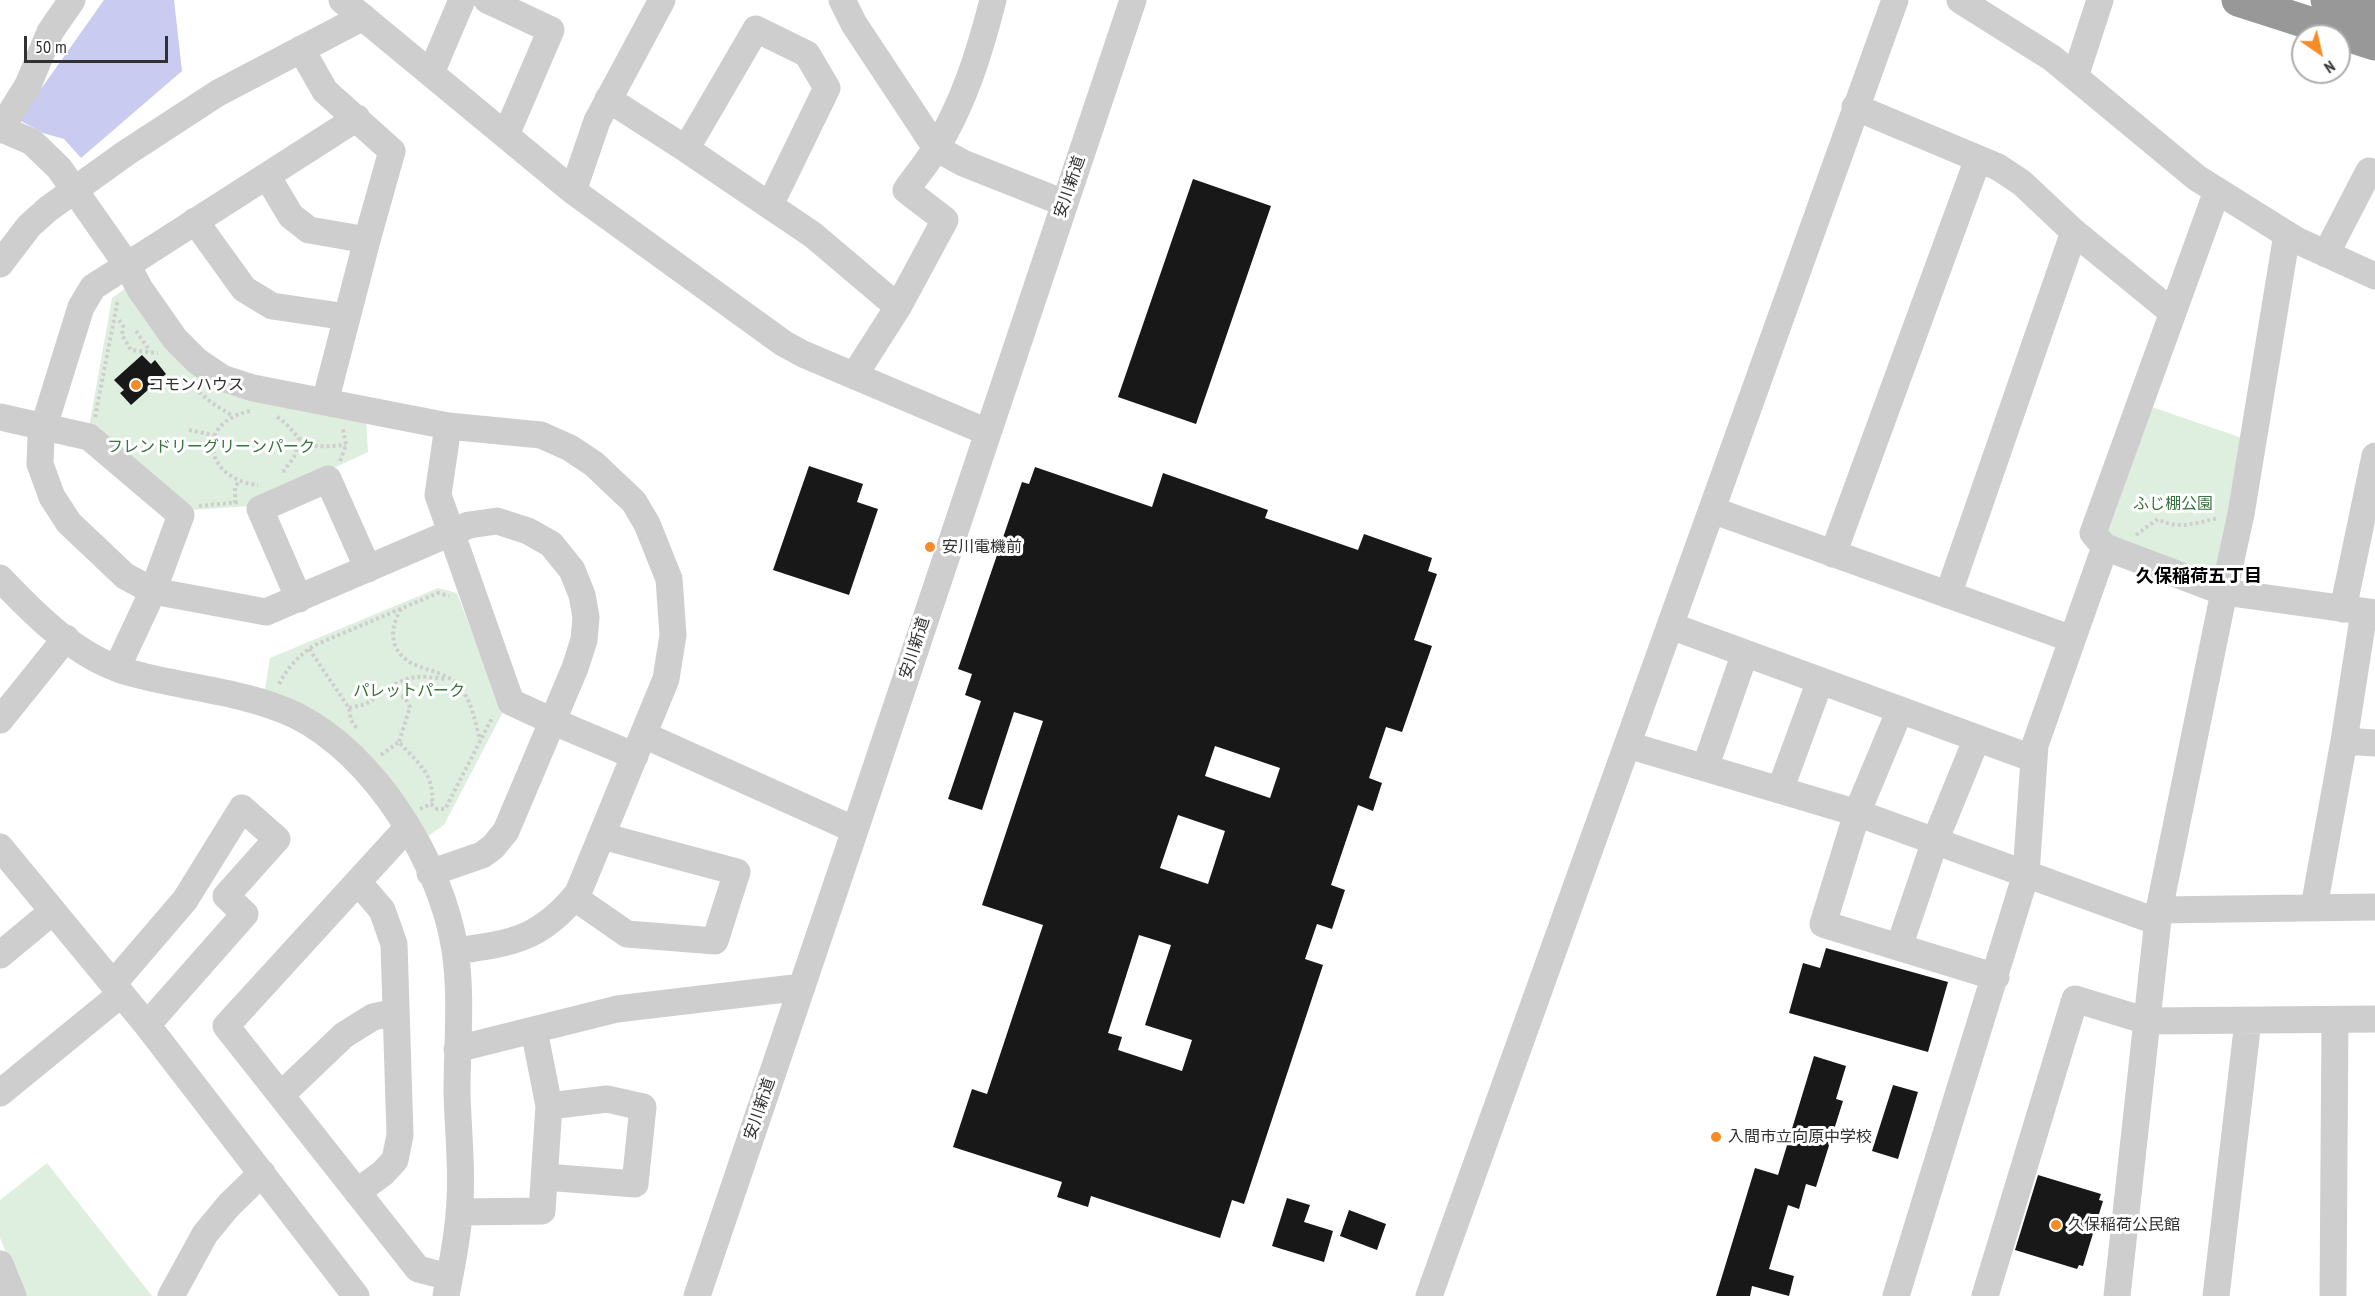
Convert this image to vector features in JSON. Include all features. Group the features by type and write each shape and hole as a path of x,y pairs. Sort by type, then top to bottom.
{"highway":[{"path":"2238,0 2375,44"},
{"path":"2327,0 2375,16"}],"street":[{"path":"72,0 50,32 28,85 0,129 32,142 46,154 127,265 140,289 175,339 197,361 262,401 328,403 448,426 541,435 570,448 594,464 634,502 660,552 669,579 672,607 673,635 666,679 575,898 564,911 525,938 505,944 455,951"},
{"path":"342,0 573,191 783,343 854,376 987,432"},
{"path":"431,73 462,0"},
{"path":"487,0 551,30 506,135"},
{"path":"573,191 597,121 663,0"},
{"path":"842,0 854,24 936,148 963,163 1064,203"},
{"path":"854,376 898,307 945,220 906,190 936,148 952,118 972,72 993,0"},
{"name":"安川新道","path":"697,1296 1132,0"},
{"path":"1429,1296 1895,0"},
{"path":"1960,0 2052,58 2197,178 2288,234 2375,276"},
{"path":"2075,77 2100,0"},
{"path":"0,264 29,226 48,209 126,153 218,93 363,17"},
{"path":"686,149 756,29 807,54 828,88 770,205"},
{"path":"301,49 325,91 392,151 366,240 328,403"},
{"path":"608,99 813,235 898,307"},
{"path":"1855,107 1998,167 2022,183 2074,232 2172,312"},
{"path":"357,118 93,287 81,307 44,426 40,464 52,497 69,523 125,576 153,591 266,612 469,525 497,521 528,531 550,544 573,570 586,617 585,640 506,831 493,847 482,855 430,873"},
{"path":"1833,554 1978,159"},
{"path":"2326,254 2368,171 2375,173"},
{"path":"267,176 291,216 309,230 366,240"},
{"path":"2217,191 2093,533 2108,548 2224,592 2361,611"},
{"path":"195,221 244,289 272,306 347,317"},
{"path":"1948,595 2074,232"},
{"path":"2117,1296 2158,916 2241,514 2288,234"},
{"path":"0,417 89,436 182,515 153,591 117,668"},
{"path":"448,426 438,495 511,702 552,721 640,745 855,830"},
{"path":"2314,907 2344,741 2361,611 2375,456"},
{"path":"299,599 260,509 328,479 368,569"},
{"path":"1713,510 2072,639"},
{"path":"1896,1296 2026,874 2035,745 2072,639 2108,548"},
{"path":"2,583 66,638 96,659 117,668 271,705 297,716 326,734 374,758 404,823 421,850 444,904 455,951 460,1212 448,1287 418,1269 226,1026 358,882 404,823"},
{"path":"1671,626 2034,759"},
{"path":"0,720 66,638"},
{"path":"1705,768 1745,653"},
{"path":"1780,790 1820,681"},
{"path":"1900,710 1857,813 1822,924 1996,977"},
{"path":"1899,947 1935,841 1977,738"},
{"path":"2344,741 2375,743"},
{"path":"1628,745 1857,813 2026,874 2158,916 2314,907 2375,907"},
{"path":"0,1093 117,989 185,900 242,808 277,839 226,896 245,914 147,1025"},
{"path":"575,898 627,934 715,941 736,872 602,836"},
{"path":"0,847 147,1025 356,1296"},
{"path":"357,1192 383,1173 395,1160 400,1135 394,944 382,910 358,882"},
{"path":"0,955 53,911"},
{"path":"457,1049 617,1009 802,987"},
{"path":"1985,1296 2075,999 2146,1021 2375,1019"},
{"path":"280,1095 344,1035 373,1017 396,1012"},
{"path":"2332,1296 2335,1020"},
{"path":"2216,1296 2248,1021"},
{"path":"460,1212 542,1211 549,1106 534,1030"},
{"path":"544,1177 635,1184 643,1107 607,1099 549,1106"},
{"path":"171,1296 205,1233 261,1173"},
{"path":"0,1264 13,1296"}],"path":[{"path":"94,425 116,300 140,289"},
{"path":"119,320 123,326 122,335 132,350 158,352 165,358"},
{"path":"136,331 150,351"},
{"path":"259,485 239,480 229,473 213,454 211,444 213,435 232,416 252,410 262,401 288,424 299,438 309,444 321,447 346,445"},
{"path":"328,403 341,424 346,445 342,459 334,465"},
{"path":"189,430 213,435"},
{"path":"275,478 291,464 299,438"},
{"path":"235,503 235,488 239,480"},
{"path":"194,507 246,502"},
{"path":"2108,548 2149,528 2158,519 2175,526 2241,514"},
{"path":"271,705 275,690 286,671 309,649 438,593 453,597"},
{"path":"402,608 392,628 392,638 399,651 409,662 436,671 458,685 471,705 480,741"},
{"path":"309,649 349,708 351,720 361,734"},
{"path":"349,708 366,704 400,681 419,675 448,679"},
{"path":"374,758 399,742 410,707 405,698 390,688"},
{"path":"432,804 437,808 445,809 495,712"},
{"path":"399,742 430,778 433,789 432,804"},
{"path":"404,823 432,804"}],"green space":[{"name":"フレンドリーグリーンパーク","path":"129,286 184,361 366,417 368,452 252,506 191,510 89,427 112,298"},
{"name":"ふじ棚公園","path":"2149,406 2242,438 2219,570 2210,577 2103,533"},
{"name":"パレットパーク","path":"438,588 457,593 503,712 444,825 425,838 405,812 264,695 270,658"},
{"path":"47,1163 152,1296 24,1296 0,1238 0,1200"}],"water":[{"path":"104,0 174,0 182,71 81,158 64,139 43,133 19,120"}],"building":[{"path":"1193,179 1271,206 1196,424 1118,397"},
{"name":"コモンハウス","path":"142,355 151,364 155,360 166,374 131,405 120,393 124,390 114,380"},
{"path":"809,466 863,484 857,502 878,509 849,595 773,570"},
{"path":"1035,467 1152,507 1163,473 1268,510 1265,518 1358,550 1364,534 1432,558 1428,571 1437,574 1414,640 1432,646 1402,732 1386,727 1369,778 1382,783 1373,811 1358,805 1331,885 1345,890 1332,929 1317,924 1305,959 1323,965 1244,1204 1232,1200 1220,1238 1091,1196 1088,1207 1057,1197 1062,1182 953,1147 972,1089 987,1094 1043,925 982,905 1043,721 1014,712 982,810 948,799 981,701 965,695 972,674 958,669 1022,482 1029,484","holes":["1215,746 1280,768 1270,798 1205,776","1178,815 1225,831 1208,884 1160,868","1139,935 1171,945 1145,1025 1192,1040 1182,1071 1118,1050 1122,1037 1108,1033"]},
{"path":"1826,948 1948,982 1928,1052 1789,1013 1803,963 1820,968"},
{"path":"1814,1056 1846,1066 1836,1099 1843,1101 1816,1187 1806,1184 1799,1209 1788,1205 1769,1269 1794,1276 1789,1296 1752,1286 1750,1296 1716,1296 1755,1168 1778,1175"},
{"path":"1893,1085 1918,1092 1898,1159 1872,1151"},
{"name":"久保稲荷公民館","path":"2038,1175 2101,1194 2099,1200 2103,1201 2083,1266 2079,1265 2077,1269 2015,1250"},
{"path":"1287,1198 1310,1205 1304,1222 1333,1231 1324,1262 1272,1246"},
{"path":"1349,1210 1386,1224 1377,1250 1340,1236"}],"place":[{"name":"コモンハウス","path":"136,385"},
{"name":"安川電機前","path":"930,547"},
{"name":"入間市立向原中学校","path":"1716,1137"},
{"name":"久保稲荷公民館","path":"2056,1225"}],"district":[{"name":"久保稲荷五丁目","path":"2199,577"}]}
